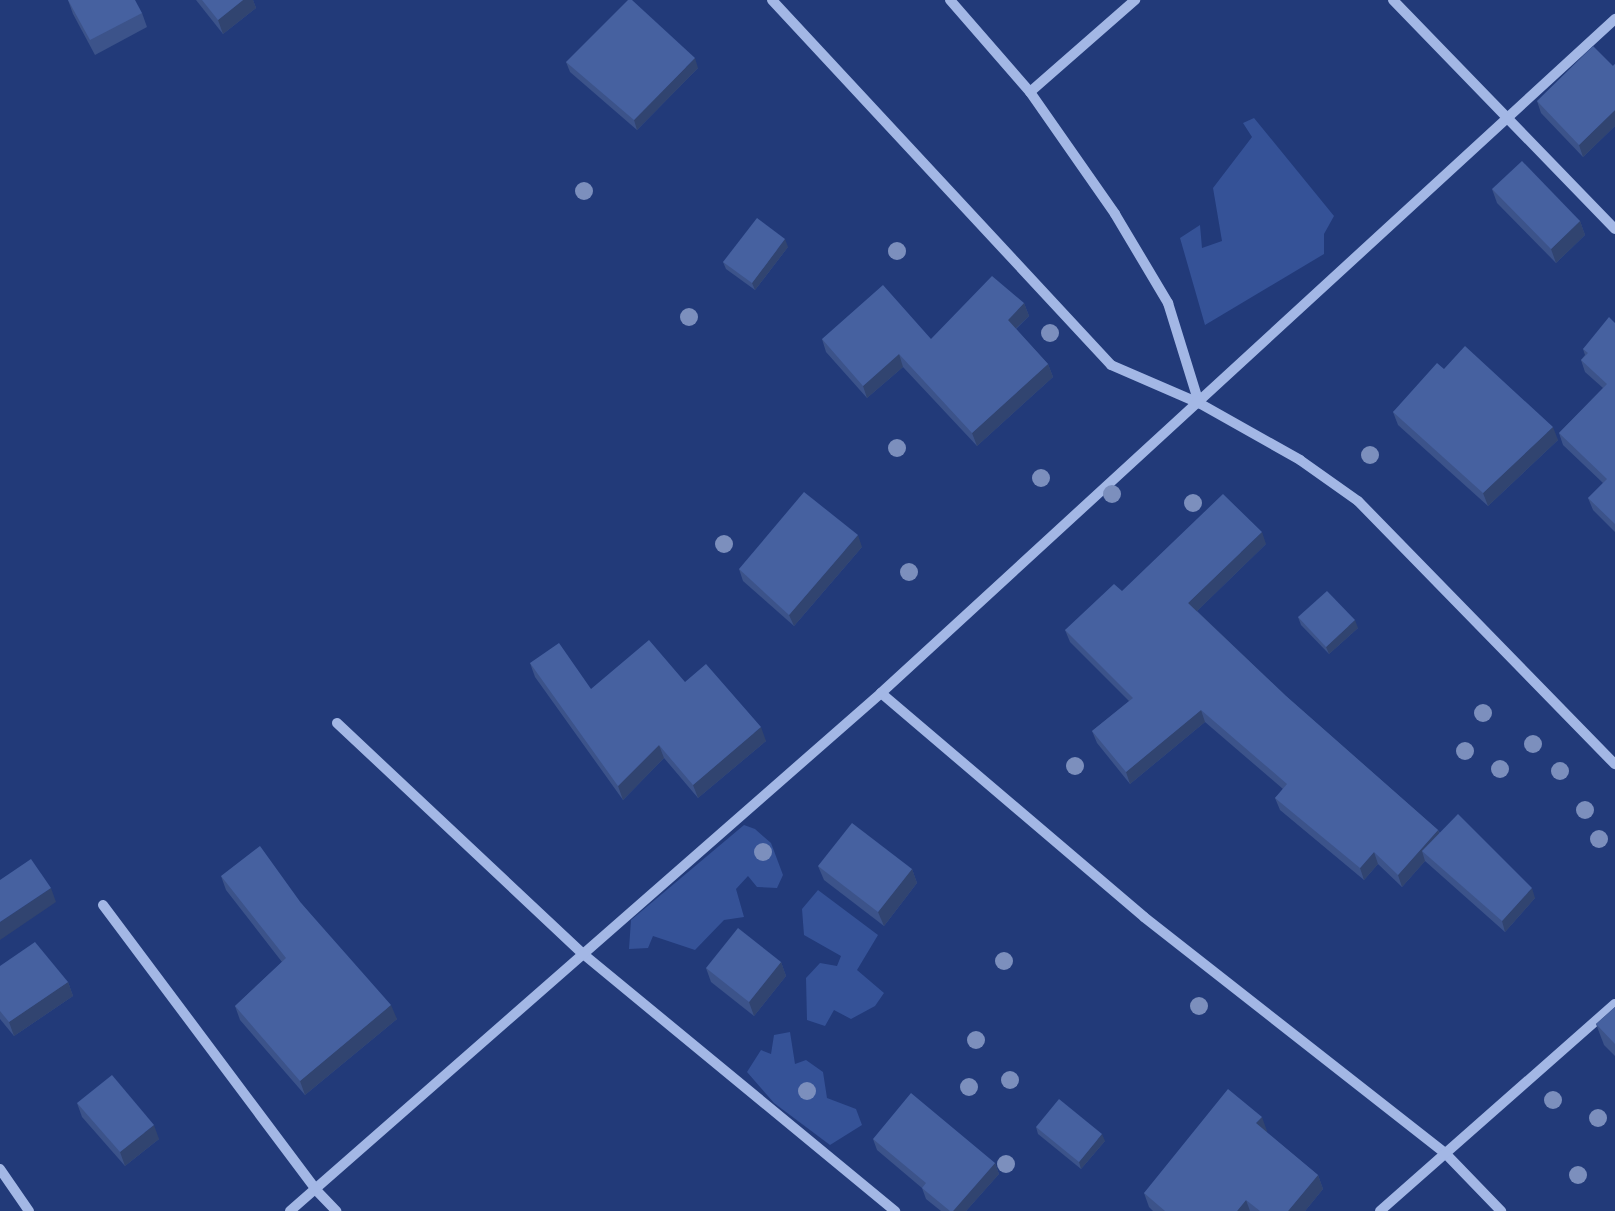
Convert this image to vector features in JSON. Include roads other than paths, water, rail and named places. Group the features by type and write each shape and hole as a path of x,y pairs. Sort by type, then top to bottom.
{"street":[{"path":"772,0 1111,365 1199,403 1300,460 1358,501 1615,764"},
{"path":"950,0 1030,92 1115,214 1168,303 1199,403"},
{"path":"1030,92 1135,0"},
{"path":"1392,0 1508,116 1615,229"},
{"path":"291,1211 317,1191 582,952 881,693 1615,20"},
{"path":"881,693 1144,917 1445,1153 1501,1211"},
{"path":"337,723 582,952 895,1211"},
{"path":"103,905 317,1191 336,1211"},
{"path":"1380,1211 1615,1004"},
{"path":"0,1169 29,1211"}]}
